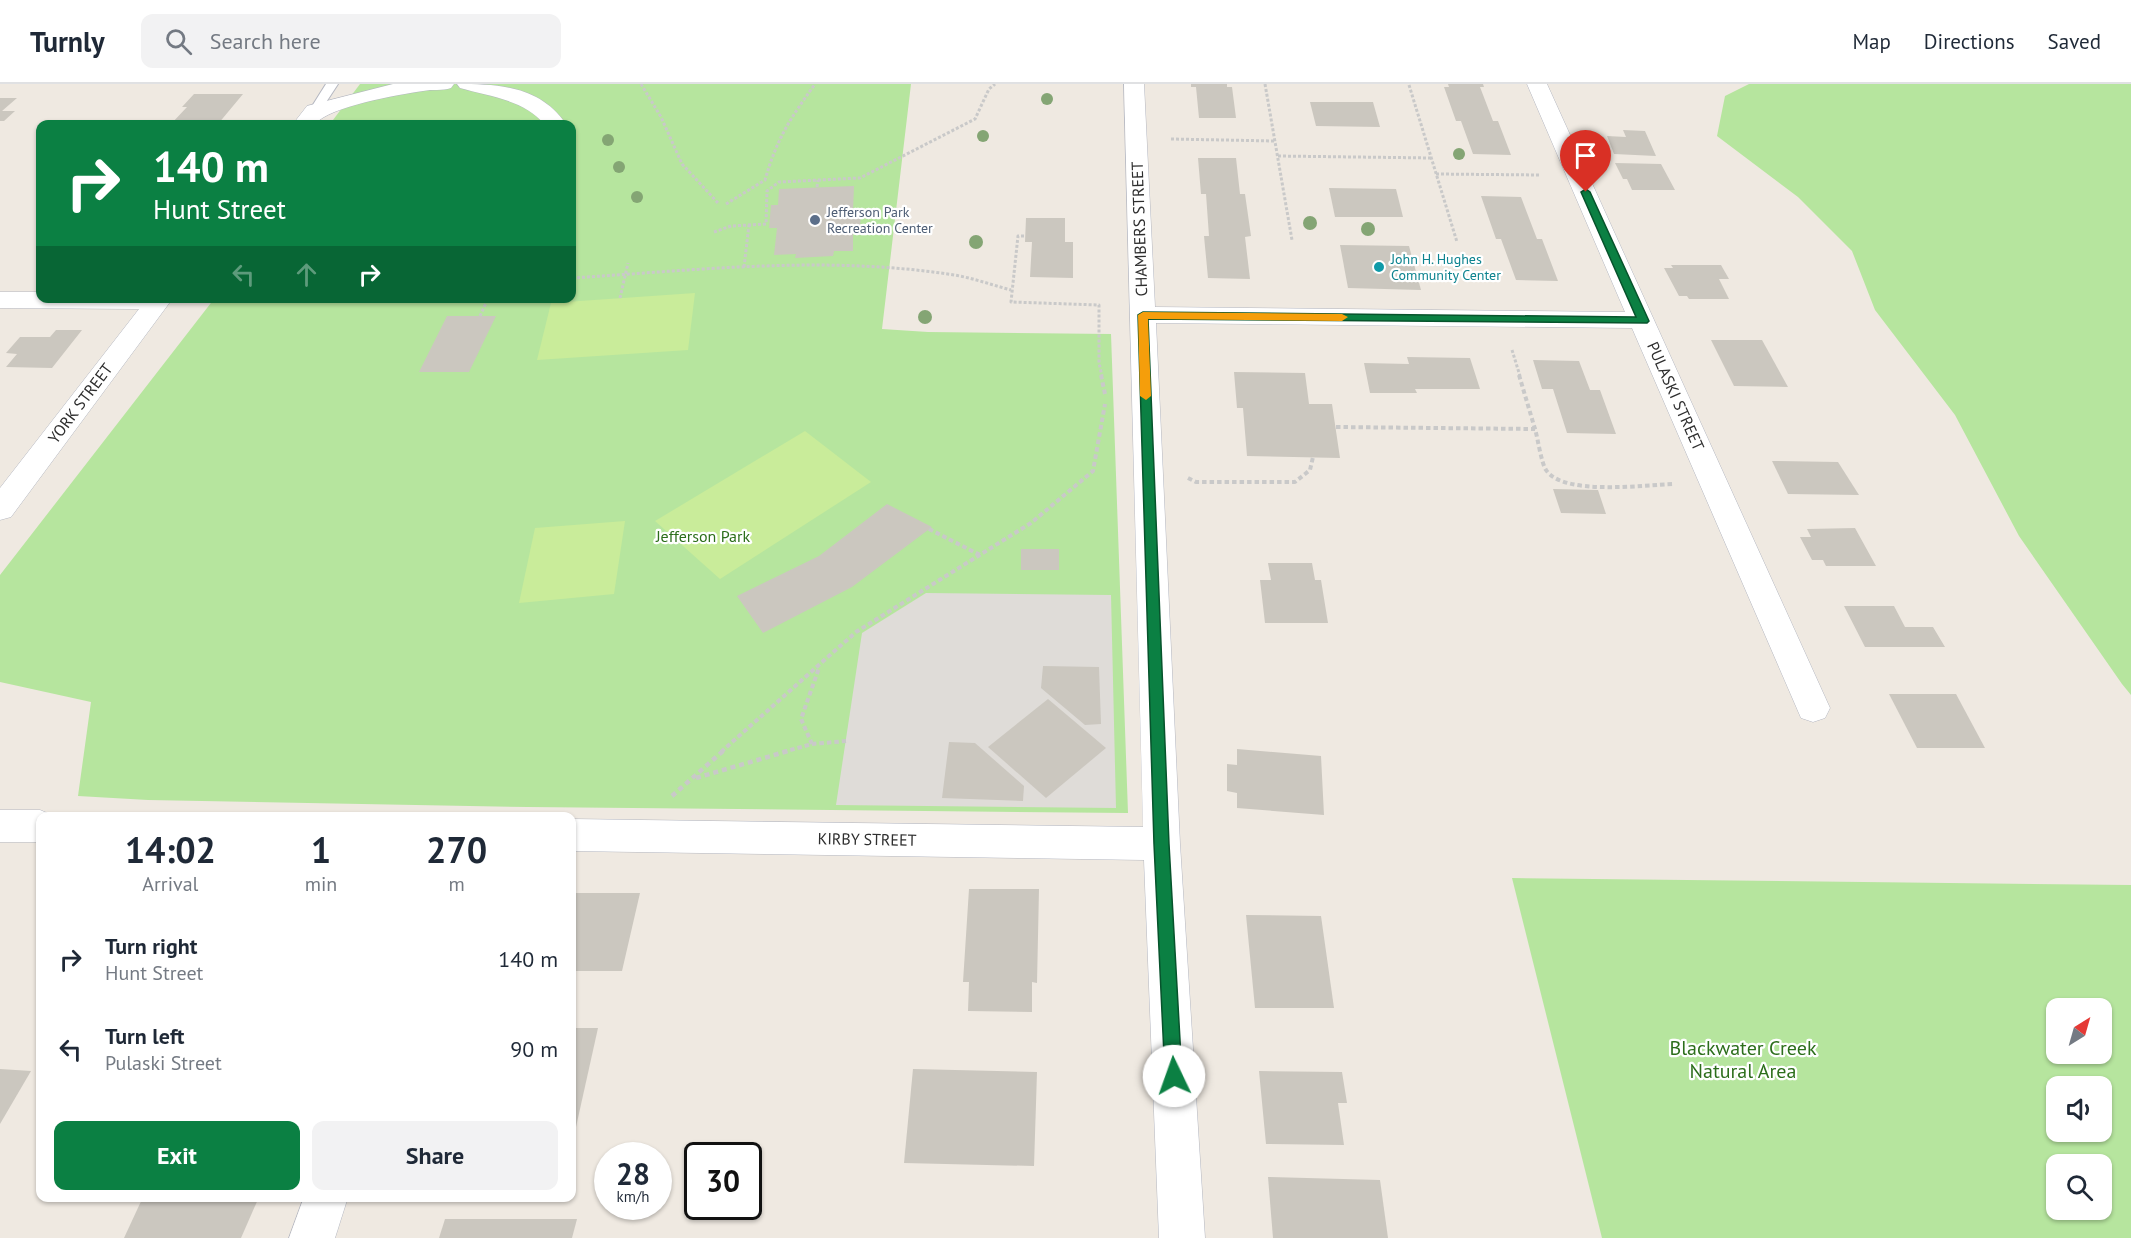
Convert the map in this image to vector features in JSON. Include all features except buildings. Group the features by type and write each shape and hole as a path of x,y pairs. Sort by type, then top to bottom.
{"street":[{"path":"309,118 390,89 444,84"},
{"path":"467,84 510,94 544,110 552,120"},
{"name":"CHAMBERS STREET","path":"1134,84 1162,844 1182,1238"},
{"name":"PULASKI STREET","path":"1537,84 1813,708"},
{"path":"0,300 36,300"},
{"name":"YORK STREET","path":"0,508 158,303"},
{"path":"1143,315 1643,321"},
{"path":"0,826 36,826"},
{"name":"KIRBY STREET","path":"576,835 1162,844"},
{"path":"312,1238 324,1202"}],"lane":[{"path":"309,118 332,84"}],"path":[{"path":"641,84 662,117 682,164 719,204"},
{"path":"726,204 765,180 772,155 785,126 815,84"},
{"path":"714,232 731,226 766,224 767,191 779,182 860,178 975,119 989,89 995,84"},
{"path":"1266,84 1292,240"},
{"path":"1409,85 1457,242"},
{"path":"1161,139 1275,141"},
{"path":"1278,156 1432,158"},
{"path":"1436,174 1543,175"},
{"path":"817,187 818,180"},
{"path":"744,267 749,225"},
{"path":"668,800 820,667 856,632 1030,523 1093,471 1106,398 1099,363 1099,305 1011,302 1018,236 1024,236"},
{"path":"620,298 628,263"},
{"path":"576,278 806,263 955,275 1011,290"},
{"path":"480,316 488,303"},
{"path":"1510,342 1546,470 1562,482 1578,486 1670,485 1677,482"},
{"path":"1336,427 1535,429"},
{"path":"1188,478 1196,482 1295,482 1308,474 1312,468 1313,457"},
{"path":"929,529 981,555"},
{"path":"812,744 801,719 820,667"},
{"path":"692,779 812,744 846,741"}],"green space":[{"name":"Jefferson Park","path":"360,84 911,84 882,329 928,332 1111,334 1128,813 528,807 148,800 78,796 91,702 0,682 0,575 211,303 576,303 576,120 333,120"},
{"path":"1749,84 2131,84 2131,695 2019,536 1955,415 1875,310 1852,251 1798,197 1717,136 1725,96"},
{"path":"695,293 688,350 537,360 551,303"},
{"path":"805,431 871,482 720,579 655,521"},
{"path":"625,521 614,594 519,603 535,528"},
{"name":"Blackwater Creek Natural Area","path":"1512,878 2131,885 2131,1238 1602,1238"}],"shaded area":[{"path":"926,593 1111,595 1116,808 836,805 862,633"}],"slow traffic":[{"path":"1146,396 1143,315 1342,317"}],"place":[{"name":"Jefferson Park Recreation Center","path":"815,220"},
{"name":"John H. Hughes Community Center","path":"1379,267"}],"route":[{"path":"1174,1076 1162,844 1143,315 1643,321 1586,192"}]}
